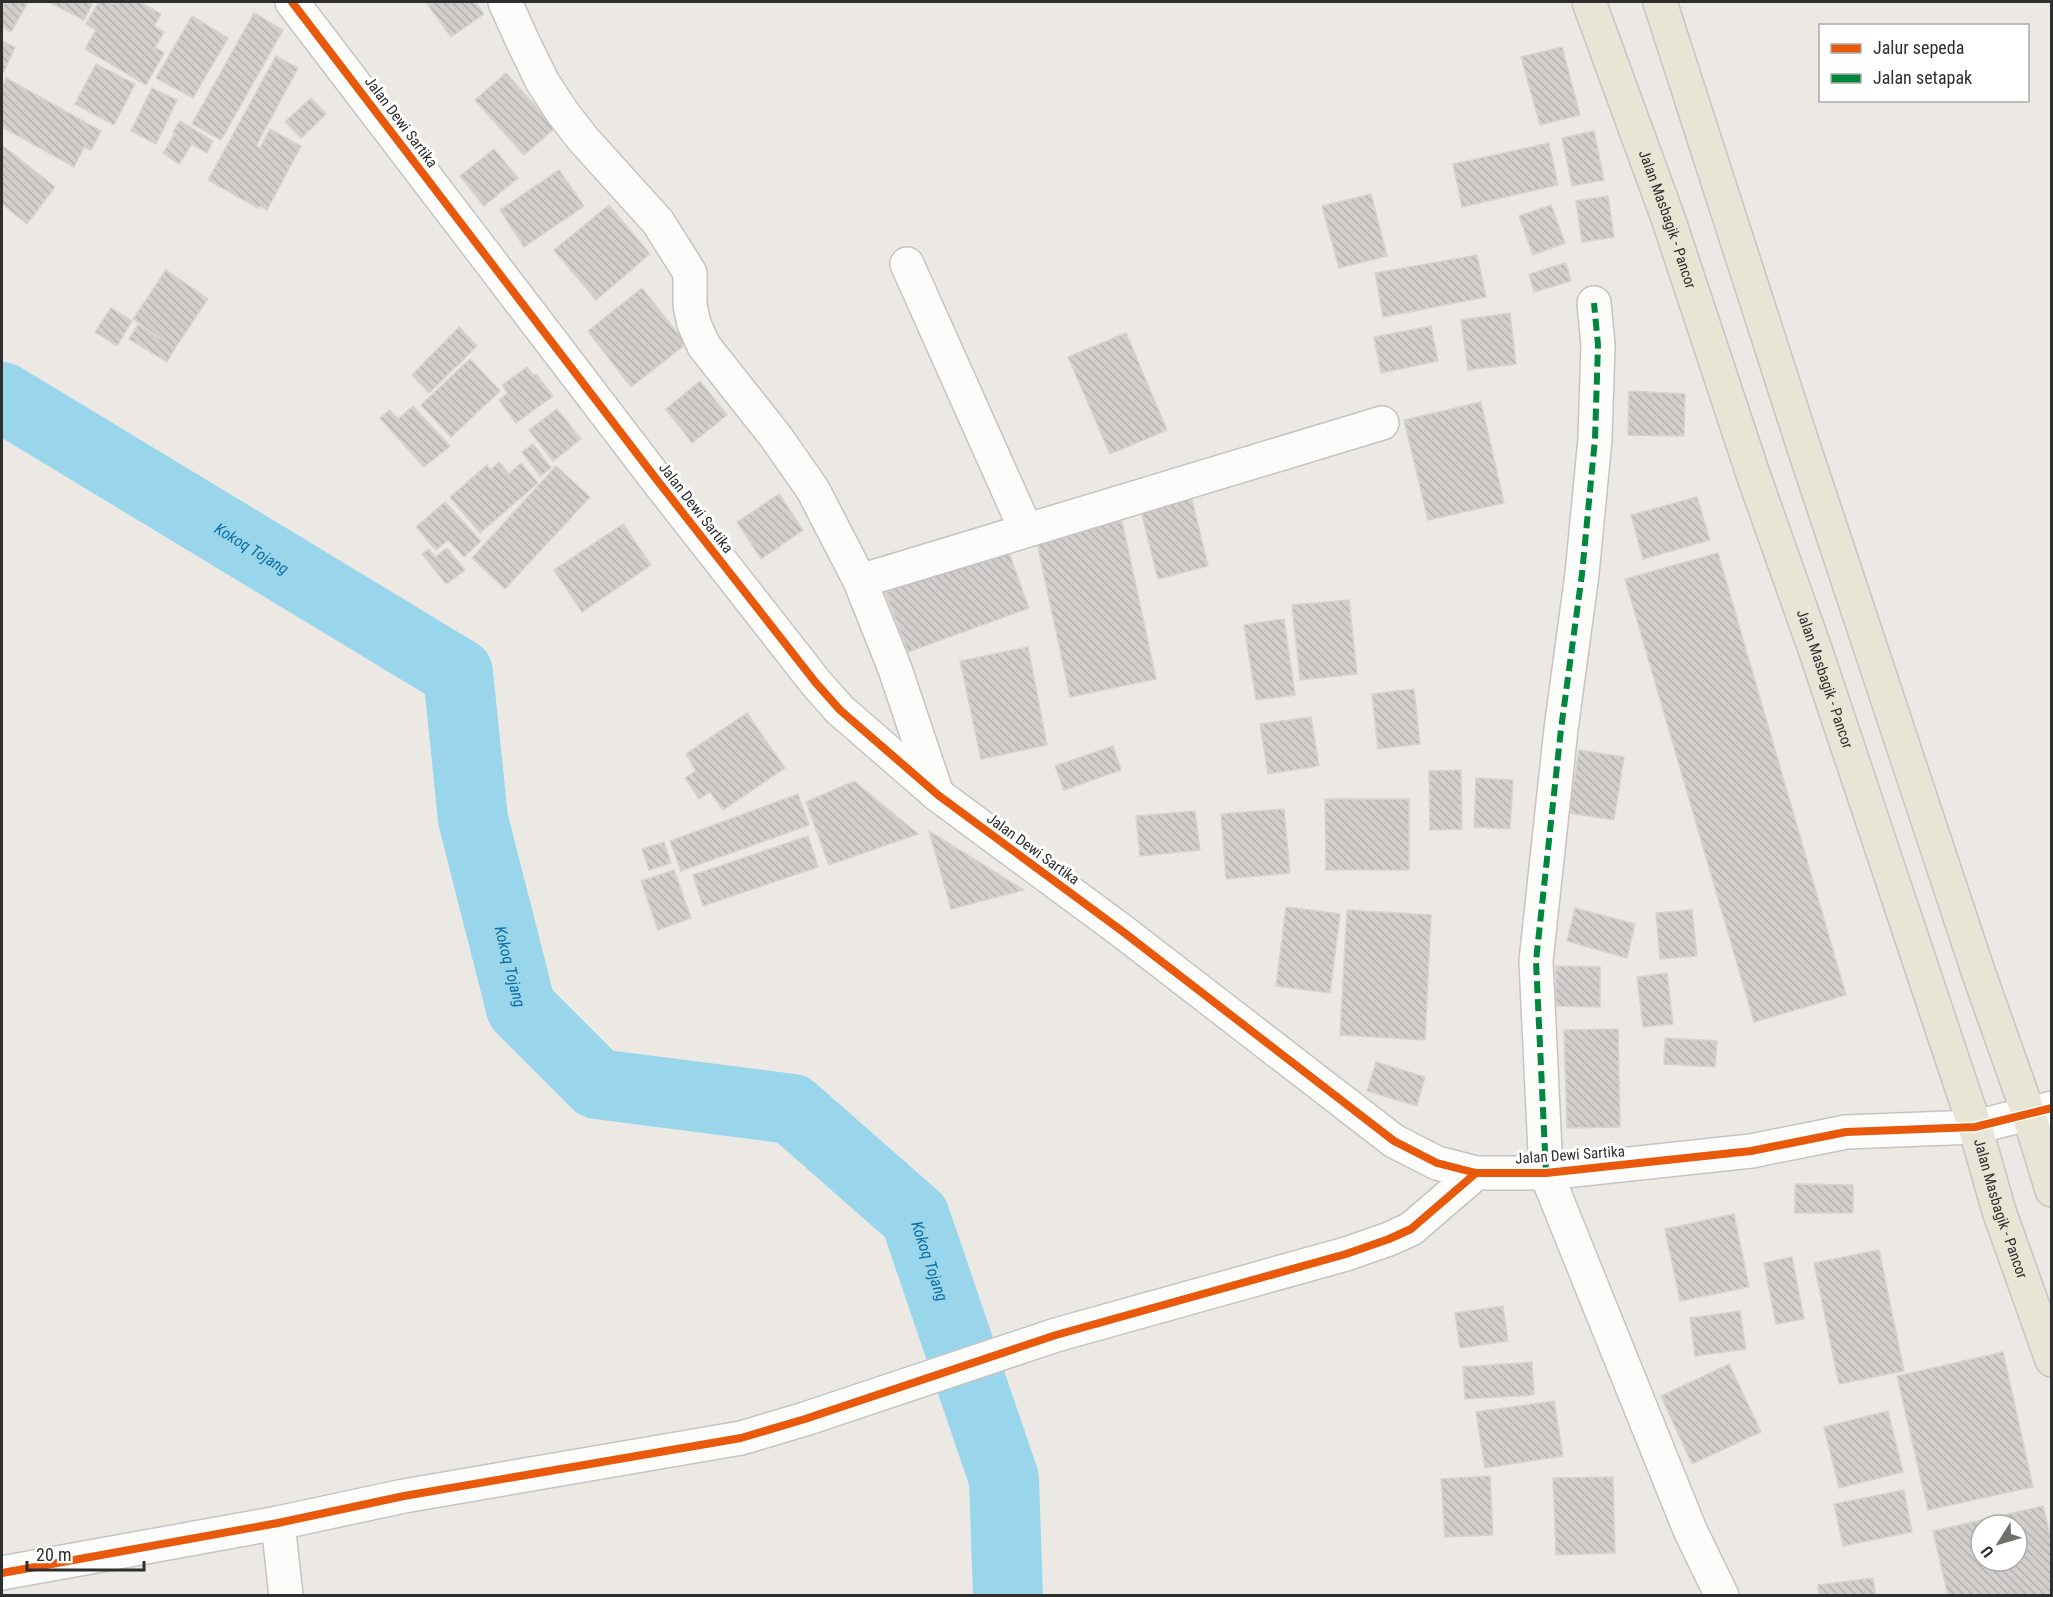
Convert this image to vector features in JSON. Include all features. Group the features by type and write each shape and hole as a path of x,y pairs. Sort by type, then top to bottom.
{"main road":[{"name":"Jalan Masbagik - Pancor","path":"1589,2 1668,218 1755,480 1820,663 1974,1127 1999,1211 2052,1360"},
{"path":"1660,2 1808,460 1976,963 2040,1111 2052,1190"}],"street":[{"name":"Jalan Dewi Sartika","path":"292,2 650,471 840,711 938,795 1122,932 1394,1141 1437,1163 1476,1173 1546,1173 1751,1151 1846,1132 1974,1127 2040,1111"},
{"path":"505,2 542,81 562,112 583,139 658,222 690,273 690,305 694,324 704,346 776,436 813,490 860,581 895,669 938,795"},
{"path":"907,264 1026,530"},
{"path":"1594,303 1598,345 1595,439 1582,574 1561,729 1536,961 1546,1173 1690,1530 1722,1596"},
{"path":"860,581 1382,423"},
{"path":"2,1573 278,1523 404,1496 741,1438 805,1419 1056,1335 1346,1254 1389,1239 1411,1228 1476,1173"},
{"path":"278,1523 286,1596"}],"building":[{"path":"5,2 28,2 11,32 2,27 2,8"},
{"path":"49,2 93,2 84,20"},
{"path":"99,2 113,4 115,2 140,2 161,14 154,26 164,32 155,47 164,53 146,85 85,49 96,30 86,24"},
{"path":"426,2 475,2 484,14 451,37"},
{"path":"254,13 283,30 221,140 192,124"},
{"path":"192,16 228,38 193,98 156,78"},
{"path":"2,41 15,47 4,72 2,71"},
{"path":"1562,47 1580,115 1540,125 1521,57"},
{"path":"276,56 298,68 256,146 260,148 270,129 301,146 267,210 260,206 258,208 208,180"},
{"path":"96,64 135,84 114,125 75,104"},
{"path":"506,73 555,128 524,155 475,100"},
{"path":"6,78 101,131 91,150 84,147 74,167 2,127 2,86"},
{"path":"152,88 177,100 156,144 131,131"},
{"path":"311,98 326,114 301,138 285,122"},
{"path":"180,121 213,141 207,153 192,144 179,164 163,153"},
{"path":"1594,131 1604,180 1572,186 1562,138"},
{"path":"1549,143 1558,185 1462,207 1453,164"},
{"path":"3,146 55,187 27,224 2,204"},
{"path":"494,149 518,178 484,206 460,176"},
{"path":"559,170 584,206 524,247 500,210"},
{"path":"1371,194 1387,256 1339,268 1322,206"},
{"path":"1608,196 1614,237 1582,242 1576,201"},
{"path":"609,205 650,254 596,300 554,250"},
{"path":"1551,205 1565,243 1533,255 1519,216"},
{"path":"1477,255 1486,297 1383,317 1375,273"},
{"path":"1566,263 1571,281 1534,292 1529,274"},
{"path":"166,270 208,299 175,348 133,319"},
{"path":"642,288 686,344 631,387 588,331"},
{"path":"111,308 132,321 117,346 95,332"},
{"path":"1510,313 1516,364 1468,370 1461,320"},
{"path":"138,325 175,348 167,362 129,339"},
{"path":"1431,326 1438,361 1381,373 1374,337"},
{"path":"459,327 477,346 429,393 412,375"},
{"path":"1126,333 1167,430 1110,454 1068,357"},
{"path":"470,359 500,391 451,437 421,405"},
{"path":"527,367 533,375 536,374 553,396 516,423 499,400 508,393 502,385"},
{"path":"700,381 727,415 692,443 666,409"},
{"path":"1629,391 1685,394 1684,436 1628,435"},
{"path":"1481,402 1504,503 1428,520 1404,420"},
{"path":"413,406 450,446 424,467 380,418 390,410 398,419"},
{"path":"557,409 581,439 553,461 529,430"},
{"path":"533,444 551,468 540,476 522,452"},
{"path":"499,462 509,474 521,463 538,483 480,533 450,497 487,465 490,470"},
{"path":"556,466 590,497 505,589 472,558"},
{"path":"1189,487 1208,566 1158,579 1138,499"},
{"path":"779,494 803,530 761,559 737,522"},
{"path":"1697,497 1710,540 1643,559 1631,515"},
{"path":"445,502 481,541 464,557 448,540 436,550 416,527"},
{"path":"1122,521 1156,679 1070,697 1036,538"},
{"path":"623,524 651,565 582,612 554,570"},
{"path":"1007,547 1029,608 908,652 885,592"},
{"path":"447,548 465,570 446,584 422,554 429,549 435,557"},
{"path":"1718,553 1846,995 1754,1022 1625,579"},
{"path":"1349,600 1357,674 1300,680 1292,605"},
{"path":"1284,619 1295,695 1256,700 1244,625"},
{"path":"1028,647 1047,745 981,759 960,661"},
{"path":"1414,689 1420,744 1378,749 1372,694"},
{"path":"747,713 785,768 723,810 710,792 699,799 685,778 696,771 686,754"},
{"path":"1311,717 1319,766 1268,774 1260,724"},
{"path":"1113,746 1121,770 1064,790 1055,766"},
{"path":"1579,750 1624,757 1614,820 1569,813"},
{"path":"1461,770 1462,829 1430,830 1429,771"},
{"path":"1476,778 1513,780 1510,829 1474,827"},
{"path":"854,781 918,834 829,865 806,802"},
{"path":"798,794 809,825 681,871 670,841"},
{"path":"1325,799 1409,799 1409,870 1326,870"},
{"path":"1284,809 1290,873 1226,879 1221,814"},
{"path":"1195,811 1200,850 1140,856 1136,816"},
{"path":"929,831 1024,890 951,909"},
{"path":"808,836 818,867 703,906 693,875"},
{"path":"664,842 671,863 649,870 642,849"},
{"path":"674,870 691,918 658,930 641,881"},
{"path":"1286,907 1340,914 1330,993 1276,986"},
{"path":"1575,908 1635,924 1627,958 1567,941"},
{"path":"1347,910 1431,915 1425,1040 1340,1035"},
{"path":"1692,910 1697,956 1660,959 1656,913"},
{"path":"1556,966 1600,967 1600,1007 1556,1006"},
{"path":"1667,973 1673,1024 1643,1027 1637,977"},
{"path":"1618,1029 1620,1127 1567,1128 1564,1030"},
{"path":"1665,1038 1717,1041 1715,1067 1664,1064"},
{"path":"1376,1062 1425,1077 1417,1106 1367,1091"},
{"path":"1795,1184 1853,1185 1853,1213 1795,1213"},
{"path":"1734,1214 1749,1287 1680,1301 1665,1229"},
{"path":"1879,1250 1904,1371 1839,1384 1814,1263"},
{"path":"1792,1257 1804,1319 1776,1324 1764,1263"},
{"path":"1503,1306 1508,1341 1460,1348 1455,1313"},
{"path":"1740,1311 1746,1349 1695,1356 1690,1318"},
{"path":"2003,1352 2033,1487 1928,1510 1897,1376"},
{"path":"1532,1362 1534,1395 1465,1399 1463,1367"},
{"path":"1729,1364 1761,1432 1692,1464 1661,1396"},
{"path":"1554,1401 1563,1456 1485,1468 1476,1412"},
{"path":"1888,1411 1903,1472 1839,1488 1824,1427"},
{"path":"1490,1476 1493,1535 1445,1537 1441,1479"},
{"path":"1613,1477 1615,1553 1556,1555 1553,1478"},
{"path":"1904,1490 1912,1532 1843,1546 1834,1504"},
{"path":"2043,1506 2052,1543 2052,1596 1948,1596 1933,1531 1969,1523 1969,1573 2029,1573 2029,1513 2012,1513"},
{"path":"1873,1578 1876,1596 1819,1596 1818,1585"}],"waterway":[{"name":"Kokoq Tojang","path":"2,397 458,673 473,819 521,1008 597,1084 792,1109 915,1217 1004,1479 1008,1596"}],"marked path":[{"path":"1546,1173 1536,961 1561,729 1582,574 1595,439 1598,345 1594,303"}],"cycle path":[{"path":"292,2 657,480 816,683 840,710 938,795 1122,931 1394,1141 1437,1163 1476,1173 1546,1173 1751,1151 1846,1132 1975,1127 2052,1108"},
{"path":"2,1573 278,1523 404,1496 741,1438 805,1419 1056,1335 1346,1254 1389,1239 1411,1229 1476,1173"}]}
